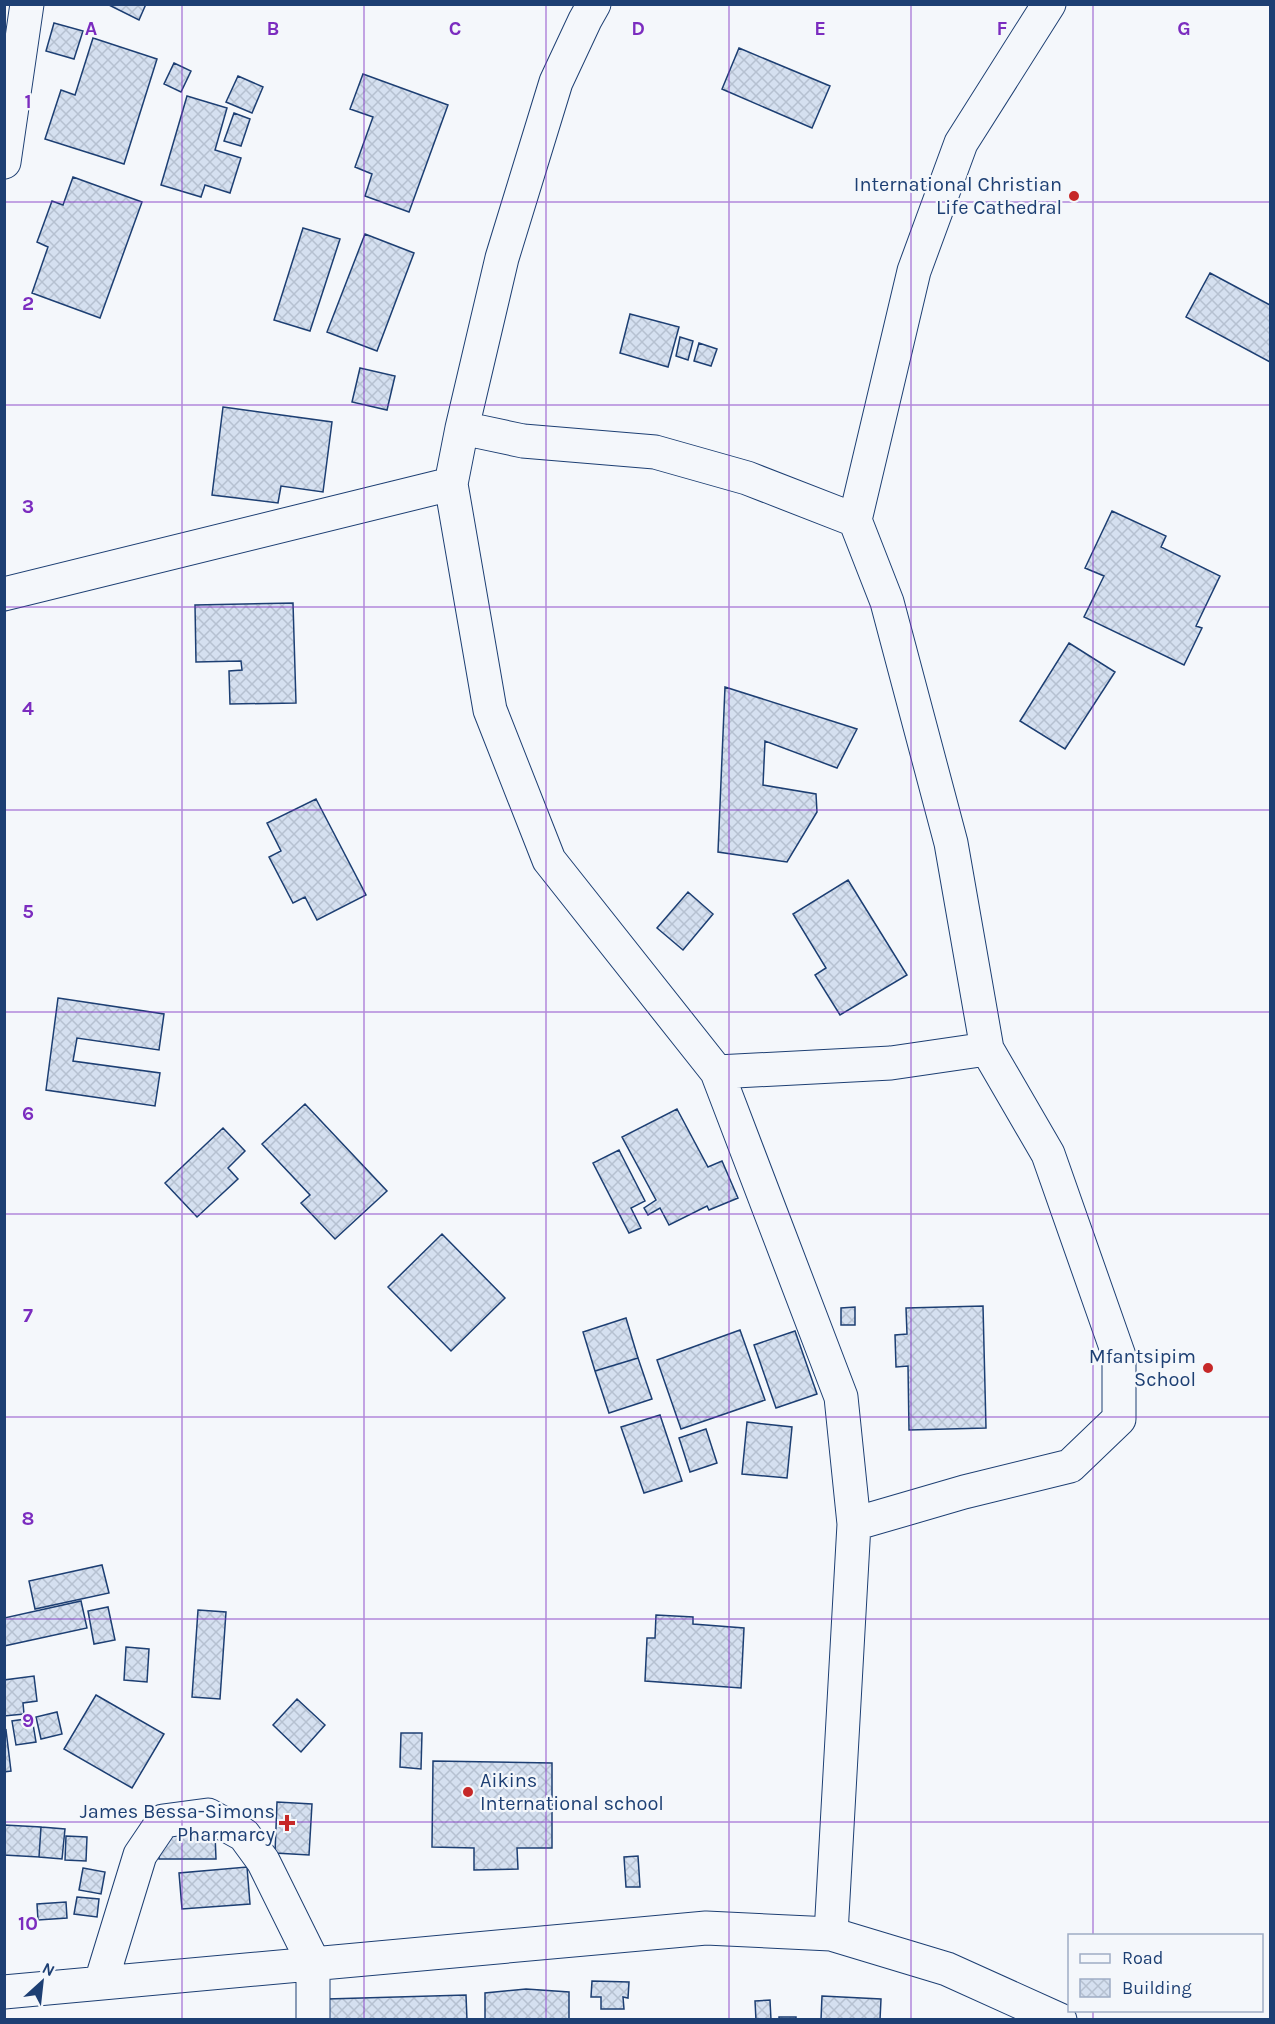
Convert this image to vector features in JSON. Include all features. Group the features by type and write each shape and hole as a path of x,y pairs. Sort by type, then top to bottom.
{"street":[{"path":"4,162 27,4"},
{"path":"594,4 556,82 502,258 451,484 490,710 549,860 717,1072 841,1397 854,1524 831,1935"},
{"path":"854,1524 964,1492 1070,1466 1119,1419 1119,1356 1052,1165 1048,1154 987,1049 951,843 887,602 855,520 914,271 957,153 961,143 1049,4"},
{"path":"462,428 524,441 655,452 747,478 855,520"},
{"path":"4,594 451,484"},
{"path":"717,1072 891,1063 987,1049"},
{"path":"101,1983 140,1856 163,1821 208,1815 244,1835 263,1861 313,1962 313,2019"},
{"path":"4,1992 313,1962 706,1928 831,1935 947,1969 1059,2019"}],"building":[{"path":"107,4 146,4 139,20"},
{"path":"54,23 83,31 74,59 46,51"},
{"path":"93,38 157,59 124,164 45,139 61,90 75,95"},
{"path":"739,48 830,86 812,128 722,89"},
{"path":"174,63 191,71 181,92 164,84"},
{"path":"363,74 448,105 409,212 365,196 372,174 355,167 373,117 350,109"},
{"path":"238,76 263,87 252,113 226,102"},
{"path":"187,96 227,108 215,150 241,158 230,193 205,185 201,197 161,185"},
{"path":"234,113 250,119 241,146 224,141"},
{"path":"73,177 142,202 100,318 32,293 48,247 37,242 52,201 63,205"},
{"path":"303,228 340,239 310,331 274,320"},
{"path":"365,234 414,253 377,351 327,332"},
{"path":"1210,273 1270,305 1270,362 1186,317"},
{"path":"630,314 679,327 668,367 620,353"},
{"path":"680,337 693,341 688,360 676,356"},
{"path":"699,343 717,349 711,366 694,361"},
{"path":"360,368 395,376 387,410 352,402"},
{"path":"223,407 332,422 323,492 281,486 278,503 212,495"},
{"path":"1112,511 1166,536 1161,547 1220,576 1196,626 1202,628 1184,665 1084,617 1104,576 1085,568"},
{"path":"293,603 296,703 230,704 229,671 242,670 241,661 196,662 195,605"},
{"path":"1069,643 1115,672 1065,749 1020,721"},
{"path":"725,687 857,729 837,768 765,741 763,785 816,794 817,812 787,862 718,852"},
{"path":"316,799 366,895 317,920 305,897 293,903 269,857 281,851 267,823"},
{"path":"848,880 907,975 840,1015 815,975 826,968 793,914"},
{"path":"688,892 713,914 683,950 657,928"},
{"path":"58,998 164,1014 159,1050 77,1038 73,1061 160,1073 155,1106 46,1090"},
{"path":"305,1104 387,1191 335,1239 301,1203 310,1195 262,1144"},
{"path":"677,1109 708,1167 722,1161 738,1198 709,1210 707,1206 669,1225 660,1208 648,1215 644,1208 656,1200 622,1137"},
{"path":"223,1128 245,1151 228,1168 238,1179 197,1217 165,1183"},
{"path":"619,1150 645,1201 631,1208 641,1228 629,1233 593,1163"},
{"path":"442,1234 505,1298 451,1351 388,1287"},
{"path":"983,1306 986,1428 909,1430 908,1366 896,1367 895,1335 907,1334 906,1308"},
{"path":"855,1307 855,1325 841,1325 841,1308"},
{"path":"626,1318 638,1358 595,1371 583,1332"},
{"path":"740,1330 765,1400 681,1429 657,1360"},
{"path":"795,1331 817,1394 776,1408 754,1345"},
{"path":"638,1358 652,1399 609,1413 595,1371"},
{"path":"660,1415 682,1481 644,1493 621,1427"},
{"path":"747,1422 792,1427 787,1478 742,1474"},
{"path":"706,1429 717,1463 690,1472 679,1438"},
{"path":"102,1565 109,1593 35,1609 29,1581"},
{"path":"81,1601 87,1628 4,1646 4,1618"},
{"path":"108,1607 115,1640 94,1644 88,1611"},
{"path":"198,1610 226,1612 220,1699 192,1697"},
{"path":"656,1615 693,1617 693,1624 744,1628 741,1688 645,1681 647,1638 655,1638"},
{"path":"126,1647 149,1649 147,1682 124,1680"},
{"path":"34,1676 37,1701 23,1703 24,1714 4,1716 4,1680"},
{"path":"96,1695 164,1734 132,1788 64,1749"},
{"path":"297,1699 325,1725 301,1752 273,1725"},
{"path":"57,1712 62,1734 41,1739 36,1717"},
{"path":"32,1718 36,1742 16,1745 12,1721"},
{"path":"6,1730 11,1771 4,1772 4,1731"},
{"path":"401,1733 422,1733 421,1769 400,1767"},
{"path":"433,1761 552,1763 552,1848 517,1848 518,1869 474,1870 474,1848 432,1847"},
{"path":"277,1802 312,1804 309,1855 275,1853"},
{"path":"4,1825 41,1827 39,1857 4,1855"},
{"path":"41,1827 65,1829 62,1859 39,1857"},
{"path":"158,1834 215,1834 216,1859 159,1859"},
{"path":"66,1836 87,1837 86,1861 65,1860"},
{"path":"638,1856 640,1887 626,1887 624,1857"},
{"path":"247,1867 250,1904 182,1909 179,1873"},
{"path":"83,1868 105,1872 101,1894 79,1890"},
{"path":"77,1897 99,1899 97,1917 74,1914"},
{"path":"66,1902 67,1918 38,1920 37,1904"},
{"path":"592,1981 629,1982 628,1998 623,1997 624,2009 601,2009 601,1997 591,1997"},
{"path":"526,1989 569,1992 569,2020 485,2020 485,1993"},
{"path":"466,1995 467,2020 328,2020 327,1999"},
{"path":"822,1996 881,1999 880,2020 821,2020"},
{"path":"770,2000 771,2020 756,2020 755,2001"},
{"path":"779,2017 796,2017 796,2020 779,2020"}],"place":[{"name":"International Christian Life Cathedral","path":"1074,196"},
{"name":"Mfantsipim School","path":"1208,1368"},
{"name":"Aikins International school","path":"468,1792"},
{"name":"James Bessa-Simons Pharmarcy","path":"287,1823"}]}
